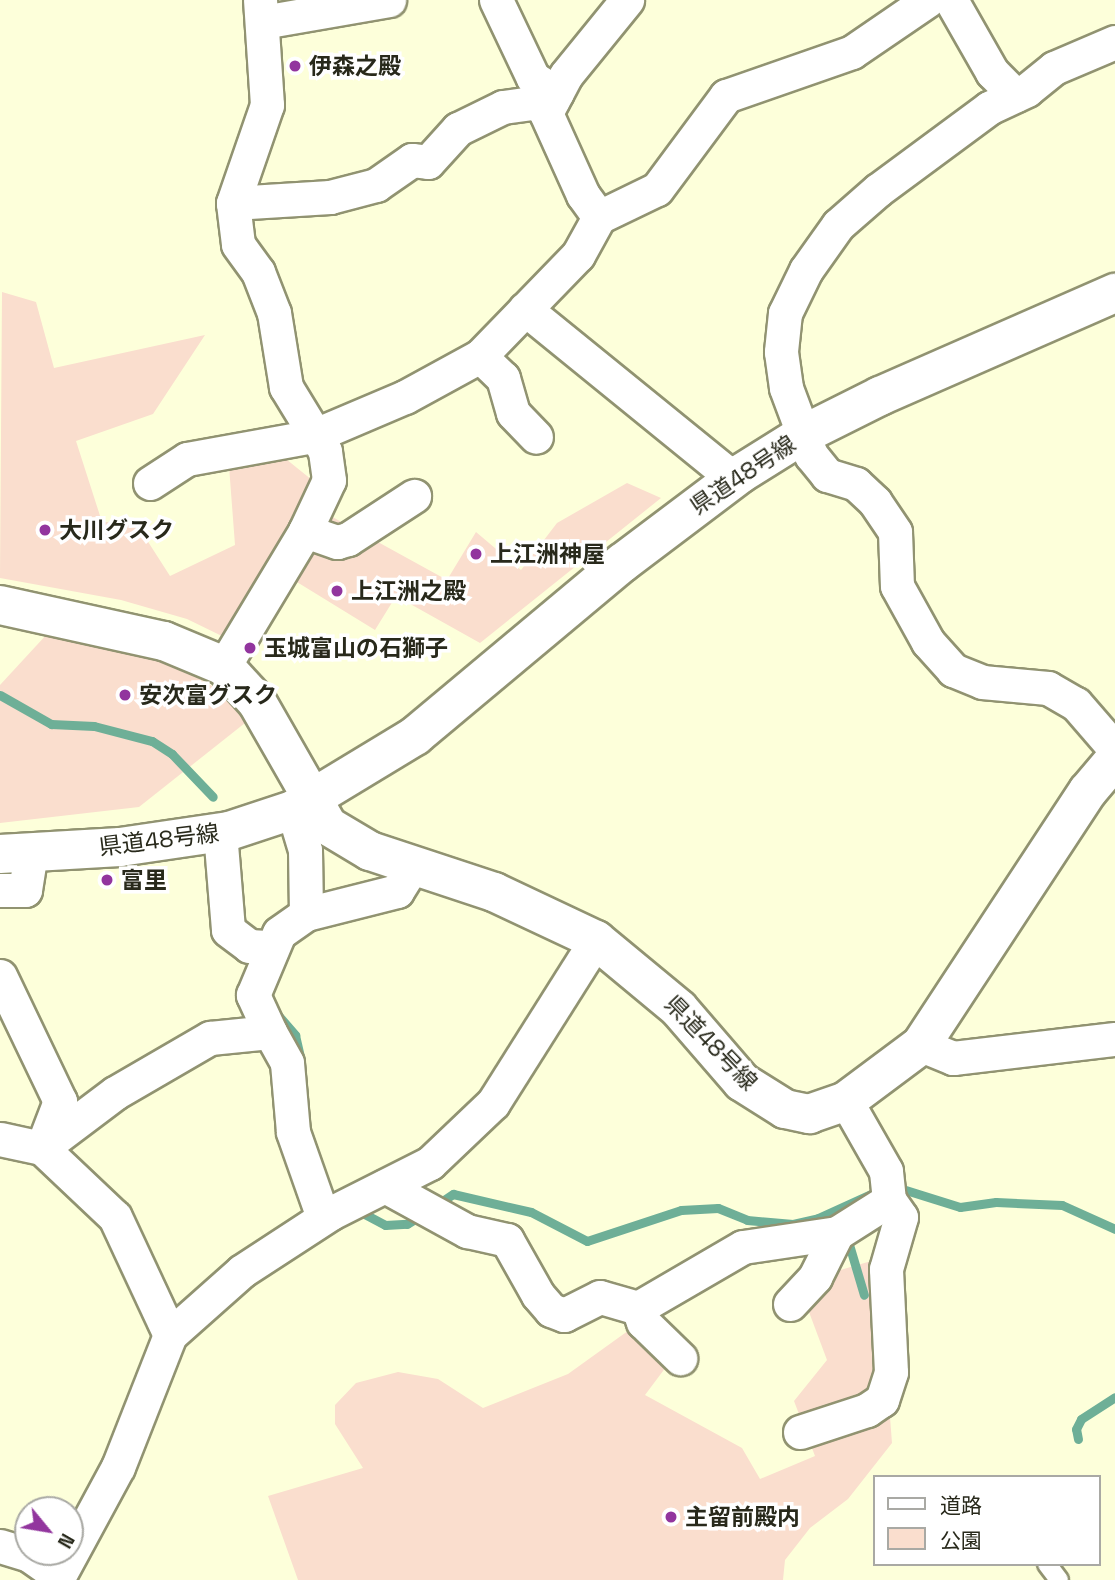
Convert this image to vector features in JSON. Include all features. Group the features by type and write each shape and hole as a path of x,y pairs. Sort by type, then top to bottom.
{"main road":[{"name":"県道48号線","path":"16,853 120,847 220,832 303,805 415,736 632,555 734,479 804,434 966,356 1115,293"},
{"path":"0,605 164,641 224,666 257,702 303,805"},
{"name":"県道48号線","path":"303,805 348,840 494,892 596,940 680,1009 742,1082 774,1103 809,1114 846,1101 921,1045 1088,791 1115,759"}],"street":[{"path":"495,0 533,78 555,96"},
{"path":"599,217 583,195 546,113 555,96 627,0"},
{"path":"150,483 187,459 313,436 405,397 480,356 578,255 599,217 657,189 726,96 852,52 928,0"},
{"path":"951,0 992,72 1014,95"},
{"path":"224,666 305,531 329,480 325,452 286,387 274,313 258,272 238,244 233,203 267,106 262,11 370,2"},
{"path":"1115,42 1054,68 989,108 878,190 838,225 806,270 785,313 781,352 786,388 811,455 827,475 856,484 875,502 895,532 897,586 928,642 953,670 982,682 1048,688 1076,704 1115,750"},
{"path":"233,203 330,197 376,184 412,159 428,162 458,129 503,107 555,96"},
{"path":"525,310 734,479"},
{"path":"480,356 503,378 513,413 536,437"},
{"path":"305,531 337,542 348,539 414,496"},
{"path":"303,805 305,850 290,927 253,995 287,1063 293,1132 327,1215"},
{"path":"220,832 228,930 248,946 290,927 397,891 413,865"},
{"path":"0,890 25,890 16,853"},
{"path":"0,1546 30,1555 58,1579 118,1467 170,1335 242,1271 327,1215 388,1193 430,1163 493,1103 596,940"},
{"path":"0,976 60,1101 42,1149"},
{"path":"42,1149 115,1093 210,1038 270,1032"},
{"path":"921,1045 953,1058 1115,1039"},
{"path":"800,1432 867,1410 882,1400 891,1372 886,1269 901,1217 846,1101"},
{"path":"0,1139 42,1149 115,1217 170,1335"},
{"path":"790,1304 815,1277 837,1233 888,1190"},
{"path":"388,1193 467,1231 507,1240 551,1310 564,1315 600,1297 638,1308 743,1247 837,1233"},
{"path":"638,1308 643,1322 680,1358"}],"green space":[{"path":"2,292 36,302 54,368 205,335 153,414 76,441 102,522 136,523 170,576 235,545 229,466 281,455 312,480 294,526 226,638 187,619 121,600 0,578"},
{"path":"627,483 661,498 480,643 396,596 375,630 292,579 327,514 447,580 476,532 521,570 557,523"},
{"path":"48,633 164,659 223,692 245,723 139,807 0,823 0,685"},
{"path":"878,1259 892,1443 848,1499 810,1528 785,1560 783,1580 298,1580 268,1496 363,1468 335,1424 335,1405 356,1383 398,1372 438,1379 483,1408 568,1374 632,1328 669,1363 645,1395 742,1448 760,1479 815,1456 794,1401 827,1360 806,1304 837,1271"}],"waterway":[{"path":"0,695 51,724 94,726 152,741 172,754 213,797"},
{"path":"277,1014 295,1035 301,1060"},
{"path":"896,1187 960,1207 996,1202 1062,1205 1115,1229"},
{"path":"435,1206 453,1194 531,1212 587,1241 681,1210 718,1208 747,1220 793,1224 818,1218 882,1189"},
{"path":"357,1210 385,1225 407,1224 423,1214"},
{"path":"848,1241 864,1295"},
{"path":"1078,1439 1076,1429 1081,1419 1115,1397"}],"place":[{"name":"伊森之殿","path":"295,66"},
{"name":"大川グスク","path":"45,530"},
{"name":"上江洲神屋","path":"476,554"},
{"name":"上江洲之殿","path":"337,591"},
{"name":"玉城富山の石獅子","path":"250,648"},
{"name":"安次富グスク","path":"125,695"},
{"name":"富里","path":"107,880"},
{"name":"主留前殿内","path":"671,1517"}]}
